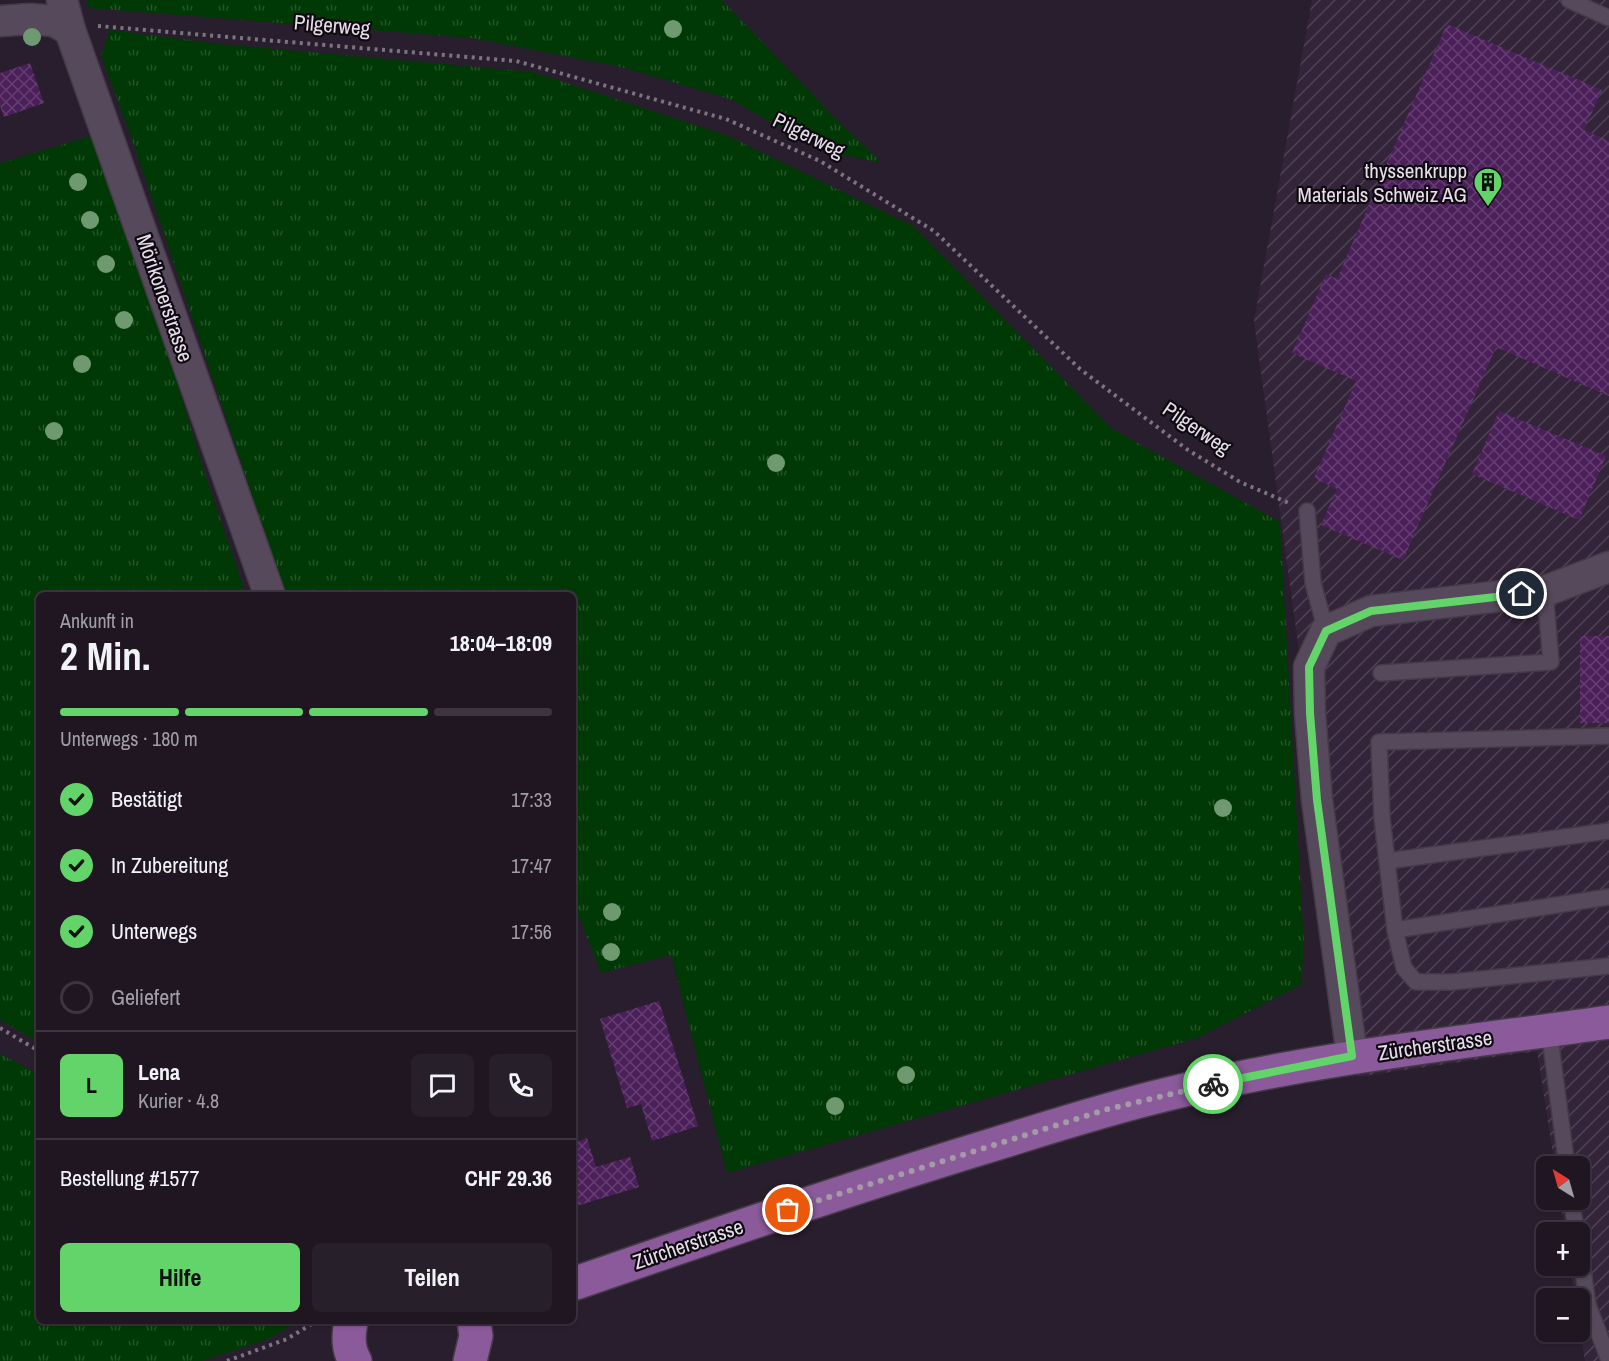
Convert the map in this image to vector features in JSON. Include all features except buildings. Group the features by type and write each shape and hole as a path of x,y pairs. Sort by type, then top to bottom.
{"main road":[{"name":"Zürcherstrasse","path":"576,1283 877,1181 1108,1109 1264,1072 1352,1056 1609,1022"},
{"path":"346,1359 351,1324"},
{"path":"470,1361 476,1336 474,1324"}],"street":[{"name":"Mörikonerstrasse","path":"62,0 70,30 269,592"},
{"path":"0,21 30,19 54,21 70,30"},
{"path":"1352,1056 1317,800 1310,713 1309,667 1326,631 1371,611 1545,591 1609,567"}],"lane":[{"path":"1569,0 1609,18"},
{"path":"1307,510 1313,583 1326,631"},
{"path":"1381,674 1551,662 1545,591"},
{"path":"1609,736 1379,742 1382,818 1395,930 1404,968 1416,982 1452,982 1609,966"},
{"path":"1387,861 1609,831"},
{"path":"1395,930 1609,897"},
{"path":"1549,1030 1566,1156"},
{"path":"1584,1276 1588,1305 1609,1360"}],"path":[{"name":"Pilgerweg","path":"70,30 100,25 516,61 726,119 820,161 934,231 1080,369 1188,450 1240,482 1307,510"},
{"path":"0,1028 36,1049"},
{"path":"227,1361 287,1339 312,1324"}],"shaded area":[{"path":"1312,0 1609,0 1609,1361 1585,1361 1582,1342 1590,1342 1590,1288 1573,1288 1572,1276 1590,1276 1590,1222 1563,1222 1562,1210 1590,1210 1590,1156 1553,1156 1537,1051 1357,1077 1254,321"}],"green space":[{"path":"86,0 722,0 837,120 882,163 820,150 730,99 621,67 472,38 89,8"},
{"path":"110,30 221,44 533,72 726,135 913,226 1112,429 1280,522 1304,946 1301,985 1197,1038 727,1173 671,955 601,973 576,909 576,592 285,592 133,142 101,56"},
{"path":"101,133 204,471 245,592 36,592 36,1040 0,1020 0,163"},
{"path":"0,1054 36,1072 36,1324 294,1324 268,1339 202,1361 0,1361"}],"way so far":[{"path":"788,1210 1108,1109 1213,1084"}],"place":[{"name":"thyssenkrupp Materials Schweiz AG","path":"1488,208"}],"route":[{"path":"1213,1084 1352,1056 1317,800 1310,713 1309,667 1326,631 1371,611 1522,594"}]}
